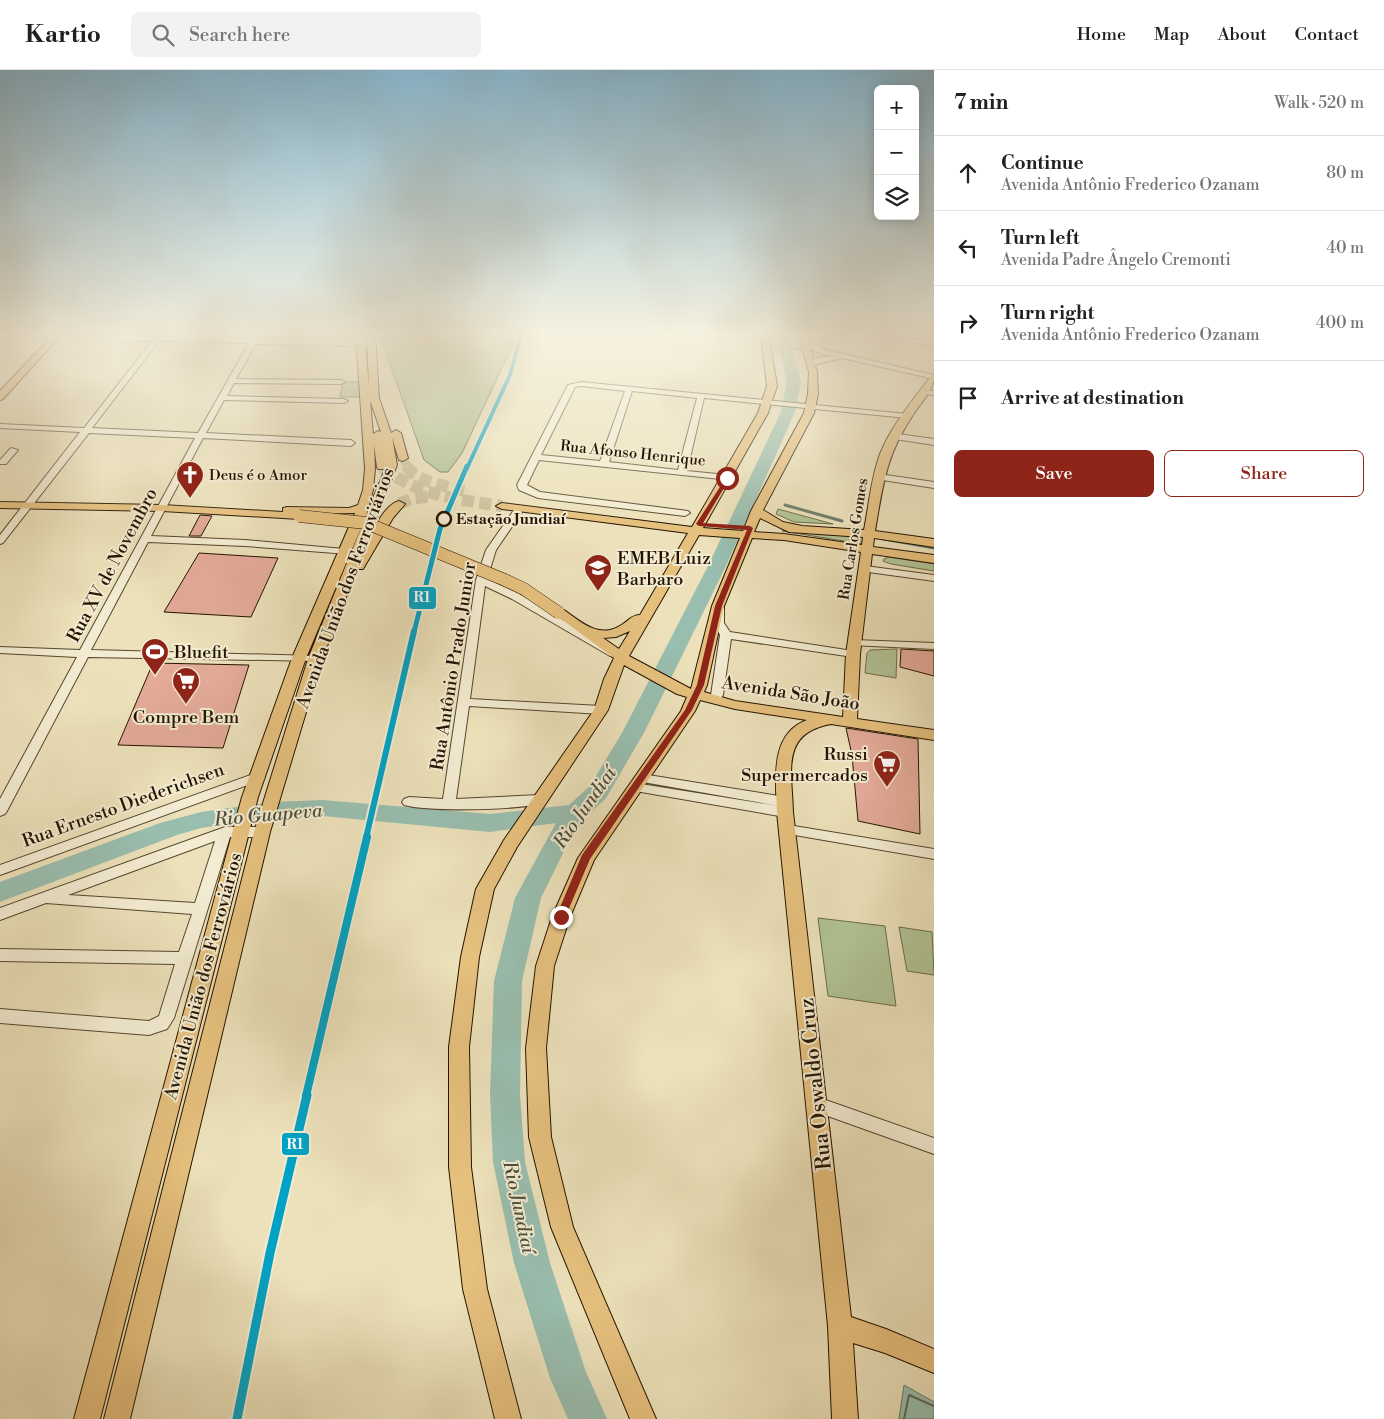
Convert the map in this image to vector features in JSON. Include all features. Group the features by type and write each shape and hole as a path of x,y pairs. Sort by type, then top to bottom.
{"main road":[{"name":"Avenida União dos Ferroviários","path":"117,1419 247,829 250,797 259,776 299,658 363,507 368,490 370,469 366,399"},
{"name":"Avenida União dos Ferroviários","path":"87,1419 247,829 273,796 315,658 392,465 386,431 374,399"},
{"path":"378,399 394,426 403,458"},
{"path":"508,1419 475,1289 460,1167 459,1047 470,957 485,889 510,844 601,710 611,679 621,657 648,608 702,528 727,478 769,404 770,399"},
{"path":"643,1419 562,1228 540,1137 536,1048 545,966 561,917 586,858 688,710 718,606 746,531 758,511 810,399"},
{"name":"Rua Carlos Gomes","path":"850,721 854,648 869,534 879,477 886,453 898,437 907,416 923,399"},
{"path":"366,406 372,412 378,432 382,467"},
{"path":"503,503 702,528 746,531 800,530 869,534 934,543"},
{"path":"0,505 28,504 254,512 279,510 350,511 363,507"},
{"path":"336,607 388,516 399,504"},
{"path":"758,511 779,524 800,530"},
{"name":"Avenida São João","path":"254,512 352,520 385,529 505,580 524,590 590,633 636,667 693,691 735,705 934,735"},
{"path":"746,531 934,559"},
{"path":"590,633 619,633 626,630 648,608"},
{"path":"693,691 717,695 735,705"},
{"name":"Rua Oswaldo Cruz","path":"834,719 800,729 785,749 786,815 840,1326 845,1419"},
{"path":"840,1326 886,1341 934,1361"}],"street":[{"path":"0,541 111,399"},
{"name":"Rua XV de Novembro","path":"0,811 220,399"},
{"path":"260,399 344,401"},
{"path":"565,399 522,484 522,488 527,492 685,513"},
{"path":"604,464 626,399"},
{"path":"682,473 700,399"},
{"path":"726,399 907,416"},
{"path":"0,426 351,443"},
{"path":"898,437 934,442"},
{"name":"Rua Afonso Henrique","path":"536,457 727,478"},
{"path":"879,477 934,485"},
{"name":"Rua Antônio Prado Junior","path":"449,805 482,580 492,550 517,512"},
{"path":"145,539 245,543 344,552"},
{"path":"864,569 934,578"},
{"name":"Avenida São João","path":"482,580 502,588 567,630 621,657"},
{"path":"717,695 726,634 719,623 718,606"},
{"path":"726,634 854,648 934,646"},
{"path":"0,650 83,654 315,658"},
{"path":"463,702 601,710"},
{"name":"Rua Ernesto Diederichsen","path":"0,870 259,776"},
{"path":"638,783 786,815 934,854"},
{"path":"409,802 449,805 499,804 535,806"},
{"path":"0,914 247,829"},
{"path":"0,1016 149,1028 157,1027 166,1018 200,909 247,829"},
{"path":"44,898 200,909"},
{"path":"0,955 185,958"},
{"path":"817,1105 934,1146"}],"shaded area":[{"path":"402,399 487,399 462,453 448,472 440,472 424,460"},
{"path":"778,509 833,524 794,522 776,514"},
{"path":"782,531 863,537 862,544"},
{"path":"889,557 934,564 934,571 883,561"},
{"path":"897,649 896,678 865,673 867,653 870,650"},
{"path":"818,918 885,926 896,1006 828,996"},
{"path":"899,927 932,932 934,975 907,971"}],"water":[{"path":"904,1385 934,1402 934,1419 899,1419"}],"building":[{"path":"200,515 212,516 201,536 189,536"},
{"path":"199,553 278,558 251,617 164,612"},
{"path":"901,649 934,651 934,676 900,667"},
{"name":"Compre Bem","path":"153,663 249,665 223,748 118,745"},
{"name":"Russi Supermercados","path":"846,728 918,739 920,834 858,821 852,755"}],"waterway":[{"name":"Rio Jundiaí","path":"576,812 598,792 634,731 717,566 788,412 791,399"},
{"path":"785,505 842,521"},
{"path":"884,539 934,548"},
{"name":"Rio Guapeva","path":"0,892 133,841 201,820 273,810 323,808 490,823 576,812"},
{"name":"Rio Jundiaí","path":"576,812 557,841 528,898 508,981 505,1095 509,1162 532,1263 569,1378 588,1419"}],"tunnel":[{"path":"403,458 407,466"},
{"path":"407,466 417,476 464,491"},
{"path":"382,467 409,484 439,495 502,506"},
{"path":"399,504 411,499 433,496"}],"transit line":[{"name":"R1","path":"237,1419 270,1253 427,577 440,529 498,399"}],"place":[{"name":"Deus é o Amor","path":"190,499"},
{"name":"Estação Jundiaí","path":"444,519"},
{"name":"EMEB Luiz Barbaro","path":"598,592"},
{"name":"Bluefit","path":"155,676"},
{"name":"Compre Bem","path":"186,705"},
{"name":"Russi Supermercados","path":"887,788"}],"route":[{"path":"561,917 586,858 688,710 700,685 718,606 750,528 699,524 727,478"}]}
